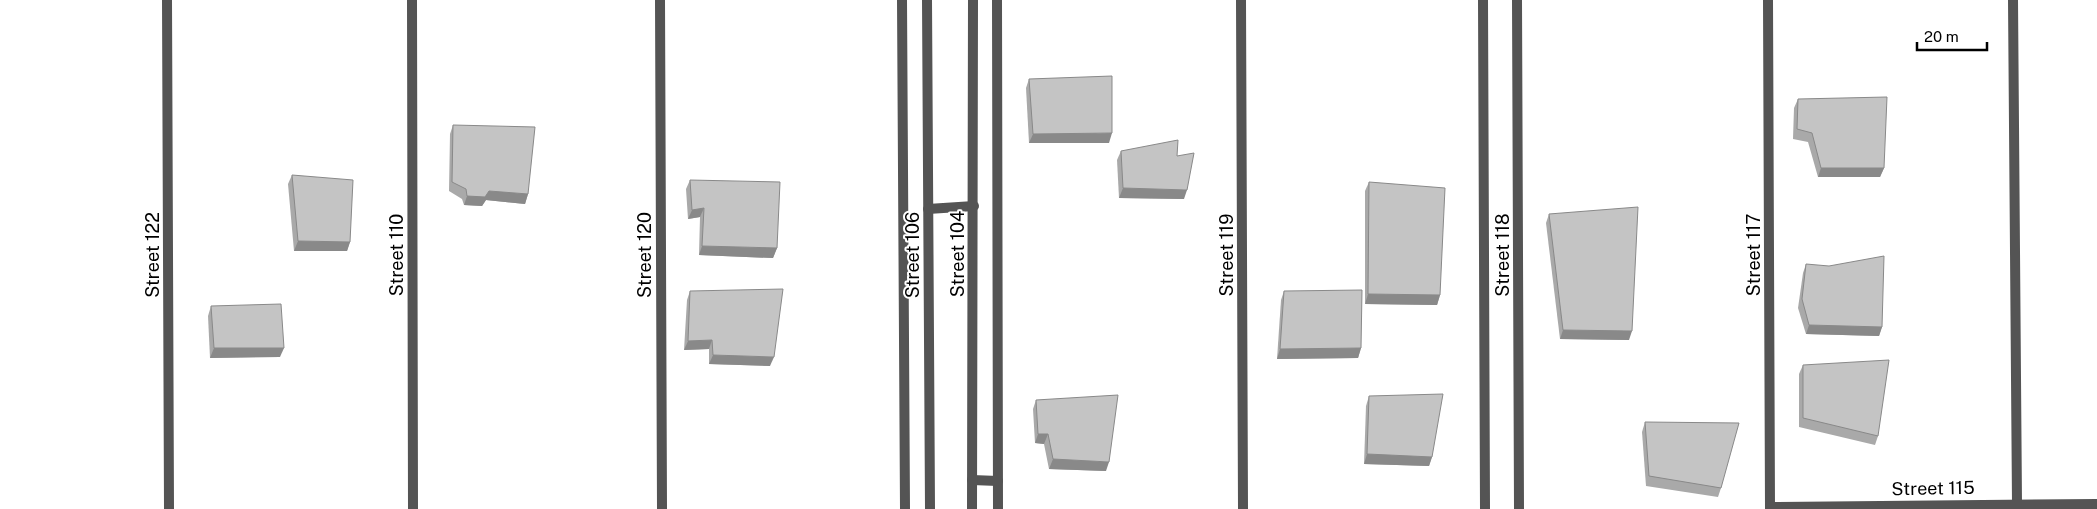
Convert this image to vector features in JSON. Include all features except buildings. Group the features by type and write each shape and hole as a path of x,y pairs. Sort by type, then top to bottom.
{"street":[{"name":"Street 122","path":"167,0 169,509"},
{"name":"Street 110","path":"412,0 413,509"},
{"name":"Street 120","path":"660,0 662,509"},
{"path":"902,0 905,509"},
{"name":"Street 106","path":"927,0 930,509"},
{"name":"Street 104","path":"972,509 973,0"},
{"path":"997,0 998,509"},
{"name":"Street 119","path":"1241,0 1243,509"},
{"path":"1483,0 1485,509"},
{"name":"Street 118","path":"1517,0 1518,509"},
{"name":"Street 117","path":"1768,0 1770,508"},
{"path":"2013,0 2017,503"},
{"path":"928,209 974,206"},
{"path":"972,480 998,481"},
{"name":"Street 115","path":"1770,508 2017,503 2097,504"}]}
